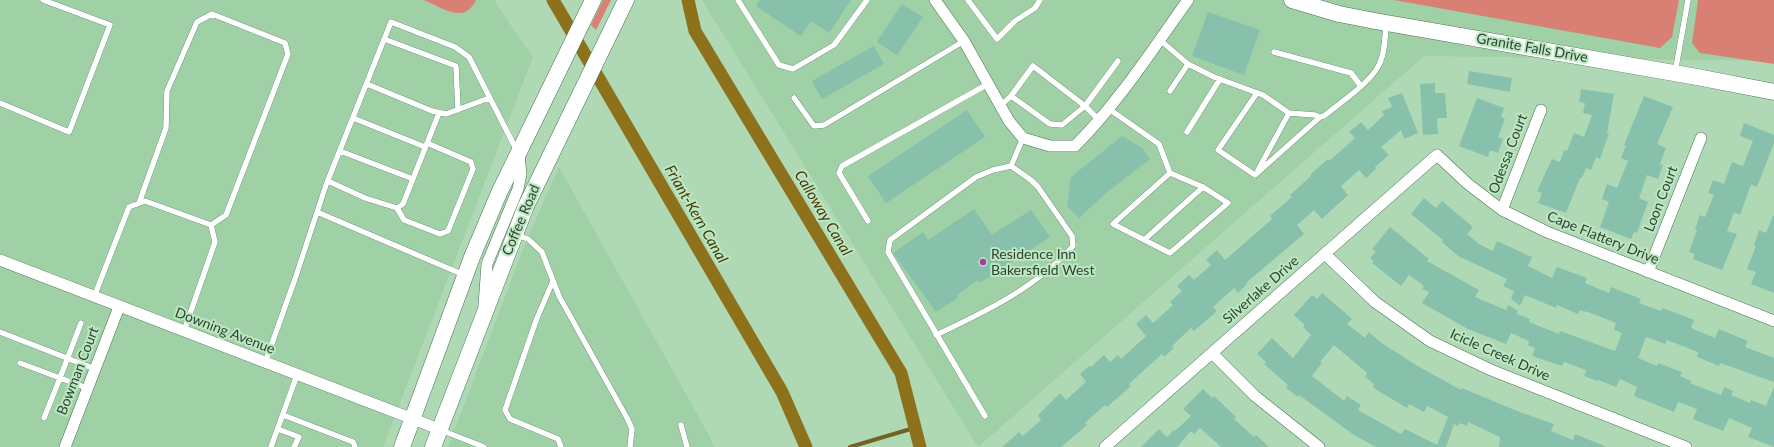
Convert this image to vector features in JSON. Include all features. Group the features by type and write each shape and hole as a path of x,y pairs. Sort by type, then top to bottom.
{"main road":[{"name":"Coffee Road","path":"433,447 484,311 526,206 626,0"},
{"name":"Granite Falls Drive","path":"1292,0 1339,14 1386,23 1675,73 1774,92"},
{"name":"Coffee Road","path":"402,447 465,276 499,193 592,3"}],"street":[{"path":"935,0 964,41 1009,121 1023,138 1050,146 1075,146 1132,82 1188,0"},
{"name":"Odessa Court","path":"1502,210 1541,110"},
{"name":"Loon Court","path":"1648,272 1701,138"},
{"path":"484,311 487,264 518,188 521,174 518,155"},
{"name":"Cape Flattery Drive","path":"1437,155 1468,184 1502,210 1547,232 1774,321"},
{"name":"Silverlake Drive","path":"1105,447 1437,155"},
{"name":"Icicle Creek Drive","path":"1325,254 1375,302 1430,341 1491,370 1686,447"},
{"name":"Downing Avenue","path":"0,260 439,429"},
{"name":"Bowman Court","path":"65,447 119,307"},
{"path":"1212,353 1255,396 1319,447"}],"lane":[{"path":"0,103 68,132 110,25 43,0"},
{"path":"738,0 779,65 792,69 834,45 867,0"},
{"path":"968,0 997,39 1015,21 1035,8 1040,0"},
{"path":"1675,73 1688,0"},
{"path":"139,203 166,128 167,91 197,22 212,14 285,43 288,54 226,215 211,225"},
{"path":"265,363 328,181 391,22 455,47 469,57 518,155"},
{"path":"1255,175 1320,117 1324,116 1372,75 1379,64 1382,54 1386,23"},
{"path":"384,39 456,66 458,110"},
{"path":"1160,40 1188,64 1220,79 1264,95 1289,113 1315,115 1320,117"},
{"path":"794,98 814,126 824,125 964,41"},
{"path":"1274,52 1352,73 1360,85"},
{"path":"1011,96 1050,124 1062,125 1084,106 1118,61"},
{"path":"1170,92 1188,64"},
{"path":"1000,106 1011,96 1033,66 1084,106 1099,120"},
{"path":"1187,132 1220,79"},
{"path":"367,84 439,113 446,114 490,98"},
{"path":"868,221 839,173 842,166 988,84"},
{"path":"1255,175 1218,150 1257,93"},
{"path":"1109,109 1159,144 1170,173 1203,187 1228,203 1170,253 1113,224 1170,173"},
{"path":"397,208 403,204 439,113"},
{"path":"1255,175 1289,113"},
{"path":"328,181 365,198 397,208 404,220 440,234 448,231 473,169 471,162 353,118"},
{"path":"1010,166 1023,138"},
{"path":"340,151 413,179"},
{"path":"936,335 974,317 1019,292 1058,263 1073,246 1072,236 1038,187 1031,180 1010,166 993,170 976,177 890,240 888,252 936,335 985,416"},
{"path":"1144,240 1203,187"},
{"path":"94,297 129,207 145,201 211,225"},
{"path":"317,212 465,276"},
{"path":"184,332 215,242 211,225"},
{"path":"514,234 528,239 542,252 559,296 627,418 632,430 630,447"},
{"path":"553,281 537,318 505,410 510,419 558,439 561,443 561,447"},
{"path":"44,418 81,323"},
{"path":"0,332 95,369"},
{"path":"20,363 87,388"},
{"path":"271,447 297,375"},
{"path":"283,415 353,442 355,447"},
{"path":"681,425 687,447"},
{"path":"278,429 299,437 294,447"},
{"path":"439,429 484,447"}],"shaded area":[{"path":"0,0 495,0 498,7 533,57 383,447 0,447"},
{"path":"424,0 476,0 471,8 465,12 459,13 446,10"},
{"path":"603,0 611,0 596,30 591,25"},
{"path":"702,0 1774,0 1774,64 1764,61 1424,56 978,447"},
{"path":"1394,0 1679,0 1672,37 1660,48"},
{"path":"1698,0 1774,0 1774,64 1700,53 1692,43"},
{"path":"559,167 711,439 714,447 448,447 527,239"}],"building":[{"path":"760,0 851,0 829,33 811,21 801,36 756,6"},
{"path":"902,4 923,17 897,55 877,42"},
{"path":"1208,12 1260,30 1244,75 1192,56"},
{"path":"874,46 884,64 822,99 812,81"},
{"path":"1469,71 1512,78 1510,92 1467,84"},
{"path":"1435,83 1435,93 1445,93 1447,118 1437,118 1438,134 1423,135 1420,84"},
{"path":"1581,89 1614,94 1607,133 1609,133 1600,159 1596,157 1591,170 1586,168 1582,178 1580,178 1566,213 1538,203 1542,193 1537,191 1552,159 1560,162 1564,150 1567,151 1574,133 1584,137 1592,115 1583,113 1585,103 1579,102"},
{"path":"1402,93 1418,133 1404,139 1401,130 1381,147 1389,155 1375,167 1376,169 1366,178 1359,170 1341,186 1348,195 1322,219 1314,210 1297,225 1304,234 1246,283 1247,284 1238,293 1234,288 1213,307 1217,311 1194,331 1191,328 1172,346 1174,348 1164,357 1162,354 1129,384 1131,386 1107,407 1105,405 1085,423 1087,425 1061,447 1002,447 1019,432 1023,436 1041,420 1038,415 1060,393 1066,400 1086,382 1080,374 1089,366 1091,367 1104,355 1110,362 1118,355 1121,359 1146,336 1136,324 1146,315 1153,323 1173,305 1170,302 1182,291 1177,286 1189,275 1194,280 1211,265 1206,260 1217,250 1225,260 1272,219 1270,216 1292,197 1290,195 1311,176 1310,175 1328,159 1329,161 1355,138 1349,132 1361,122 1368,130 1384,115 1382,111 1392,107 1388,98"},
{"path":"1644,96 1673,107 1657,144 1666,148 1660,164 1663,165 1658,179 1647,175 1639,198 1648,202 1637,233 1634,232 1631,239 1600,227 1609,202 1602,199 1607,184 1617,188 1628,161 1621,158 1626,145 1624,145"},
{"path":"1477,98 1504,108 1501,117 1505,119 1498,137 1503,139 1498,153 1490,150 1488,157 1459,146"},
{"path":"967,110 985,137 886,203 868,176"},
{"path":"1744,123 1774,135 1774,143 1757,187 1751,185 1740,215 1734,212 1727,231 1737,234 1722,270 1693,259 1695,254 1689,252 1697,230 1695,229 1700,215 1705,217 1714,195 1708,193 1713,180 1724,184 1732,162 1743,166 1753,141 1740,136"},
{"path":"1122,136 1142,148 1150,159 1106,193 1079,218 1067,206 1071,177"},
{"path":"1424,198 1436,208 1442,201 1473,227 1467,234 1479,244 1493,251 1497,241 1532,257 1528,266 1552,278 1557,267 1587,278 1585,283 1609,293 1611,287 1641,299 1639,303 1661,311 1663,308 1694,320 1691,328 1715,338 1719,329 1748,341 1745,347 1774,358 1774,382 1720,363 1719,366 1697,357 1698,352 1667,340 1665,344 1646,337 1638,358 1657,366 1658,363 1682,372 1680,376 1691,381 1690,383 1721,395 1724,387 1733,391 1731,395 1750,403 1751,400 1766,406 1774,387 1774,447 1748,437 1752,428 1729,418 1723,431 1693,419 1697,409 1678,402 1674,412 1634,396 1637,387 1620,379 1616,387 1598,380 1597,381 1584,376 1586,370 1564,362 1562,366 1532,356 1535,348 1528,345 1529,341 1511,333 1506,344 1468,329 1422,303 1429,292 1422,289 1424,286 1409,275 1401,286 1372,263 1374,261 1370,258 1376,252 1372,249 1390,227 1429,259 1427,261 1479,290 1475,297 1506,310 1508,305 1518,311 1517,314 1530,319 1529,322 1559,334 1560,331 1615,351 1622,333 1614,330 1616,323 1585,311 1580,310 1578,314 1557,305 1556,308 1525,295 1520,306 1511,299 1514,291 1503,286 1507,279 1458,256 1442,242 1443,240 1411,214"},
{"name":"Residence Inn Bakersfield West","path":"974,209 992,235 1031,210 1050,237 980,283 978,280 957,295 958,298 936,312 893,253 923,232 928,240"},
{"path":"1773,216 1774,293 1751,284 1756,272 1747,269 1756,246 1754,245 1759,230 1766,233"},
{"path":"1322,293 1352,319 1347,324 1365,338 1369,332 1380,342 1416,365 1461,390 1462,388 1517,411 1554,424 1551,431 1573,440 1575,434 1607,447 1499,447 1500,437 1468,422 1467,426 1460,423 1458,426 1454,424 1446,447 1376,447 1354,435 1299,395 1298,397 1286,388 1288,385 1264,364 1266,362 1257,354 1272,338 1293,358 1311,335 1303,327 1305,325 1294,315 1312,295 1317,299","holes":["1334,345 1367,373 1365,377 1374,384 1373,387 1407,408 1409,404 1424,412 1427,406 1448,417 1437,445 1405,429 1401,434 1358,410 1361,405 1347,396 1344,401 1312,376 1322,363 1320,362"]},
{"path":"1203,389 1212,398 1214,396 1236,417 1234,419 1254,437 1256,435 1269,447 1221,447 1200,428 1194,434 1191,431 1177,447 1141,447 1159,429 1167,437 1174,430 1175,431 1191,416 1183,409"}],"waterway":[{"name":"Friant-Kern Canal","path":"553,0 782,392 806,447"},
{"name":"Calloway Canal","path":"688,0 695,31 901,373 920,447"},
{"path":"850,447 914,428"}],"place":[{"name":"Residence Inn Bakersfield West","path":"983,262"}]}
